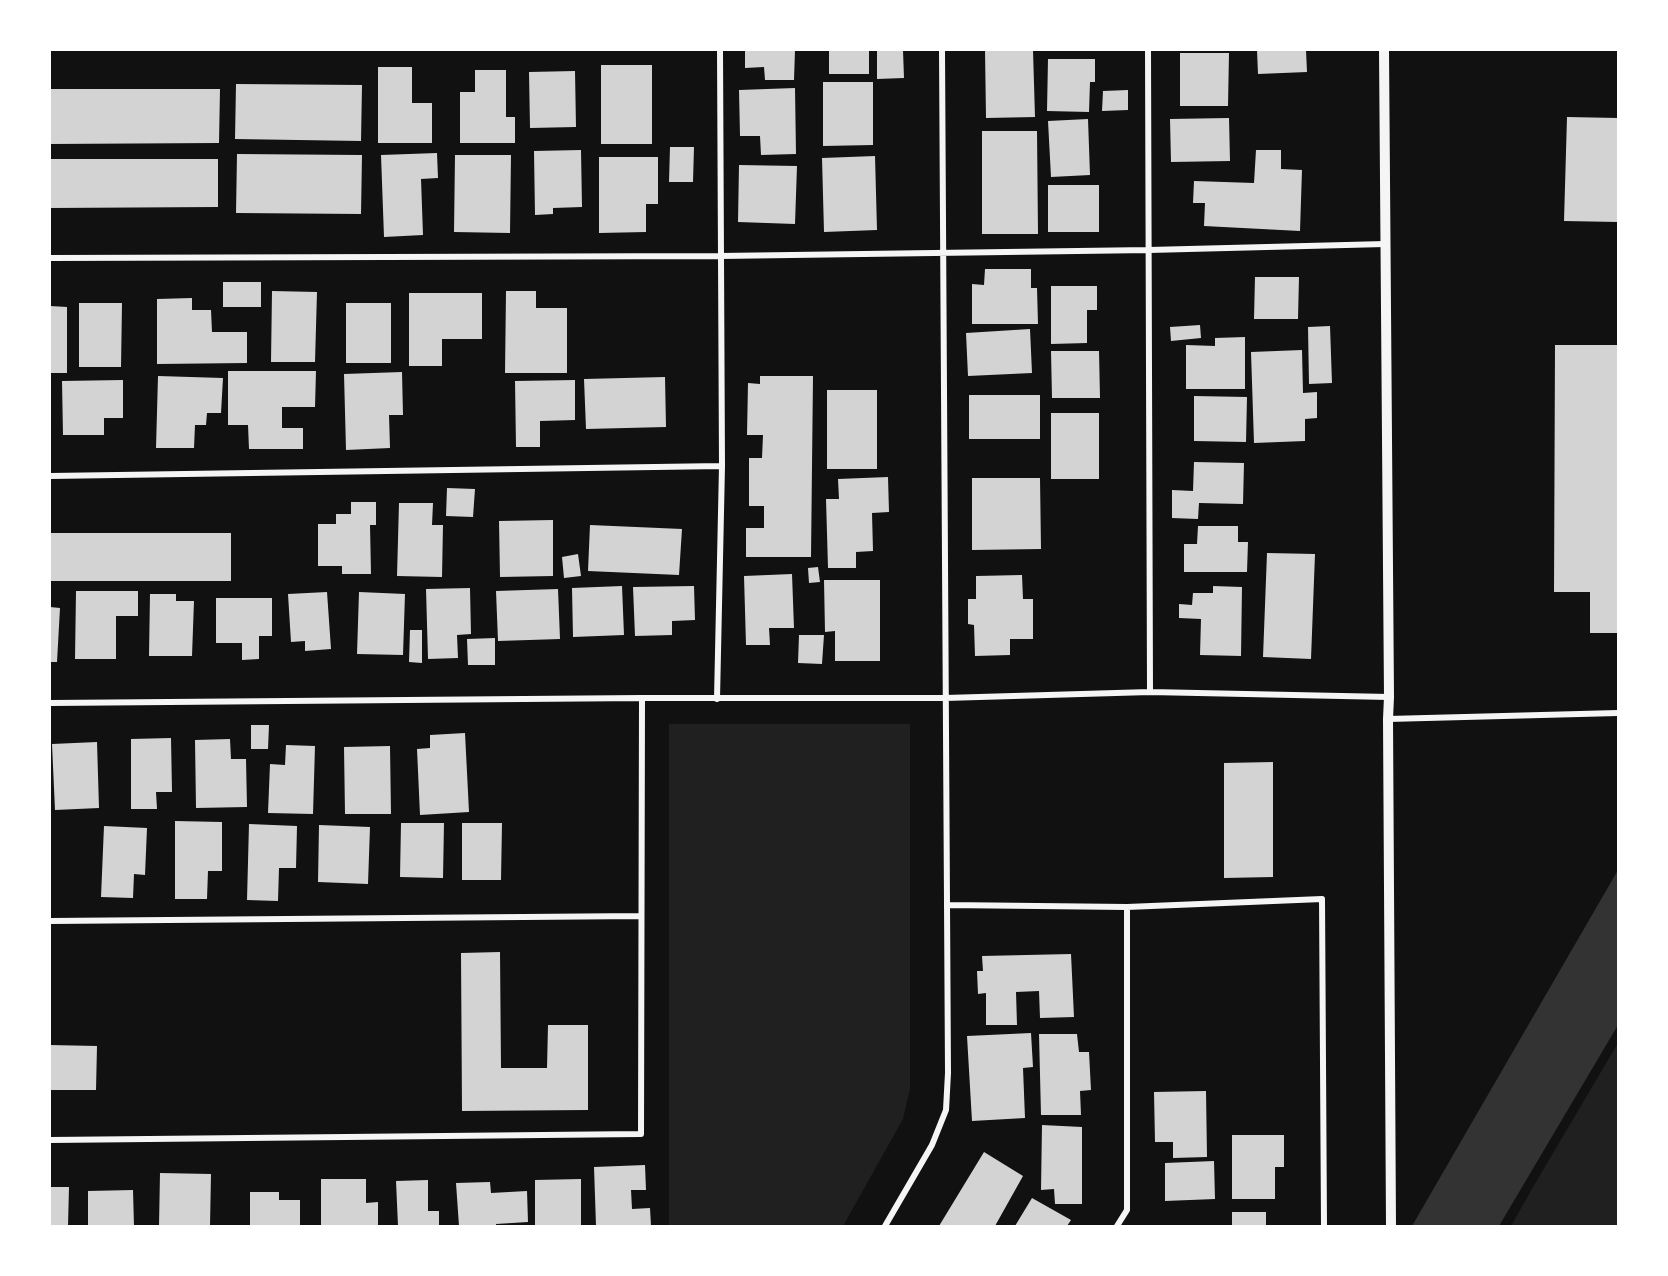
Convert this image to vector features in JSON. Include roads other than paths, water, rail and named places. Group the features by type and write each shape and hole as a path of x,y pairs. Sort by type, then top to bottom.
{"street":[{"path":"717,699 722,466 720,50"},
{"path":"885,1227 932,1145 946,1110 948,1073 942,50"},
{"path":"1149,50 1150,692"},
{"path":"1384,50 1391,1223"},
{"path":"50,258 720,256 1385,244"},
{"path":"50,476 722,466"},
{"path":"50,703 945,698 1150,692 1389,697"},
{"path":"50,1140 641,1134 642,698"},
{"path":"1388,719 1618,712"},
{"path":"947,905 1127,907 1322,899 1324,1227"},
{"path":"1117,1227 1127,1210 1127,907"},
{"path":"50,921 641,916"}]}
